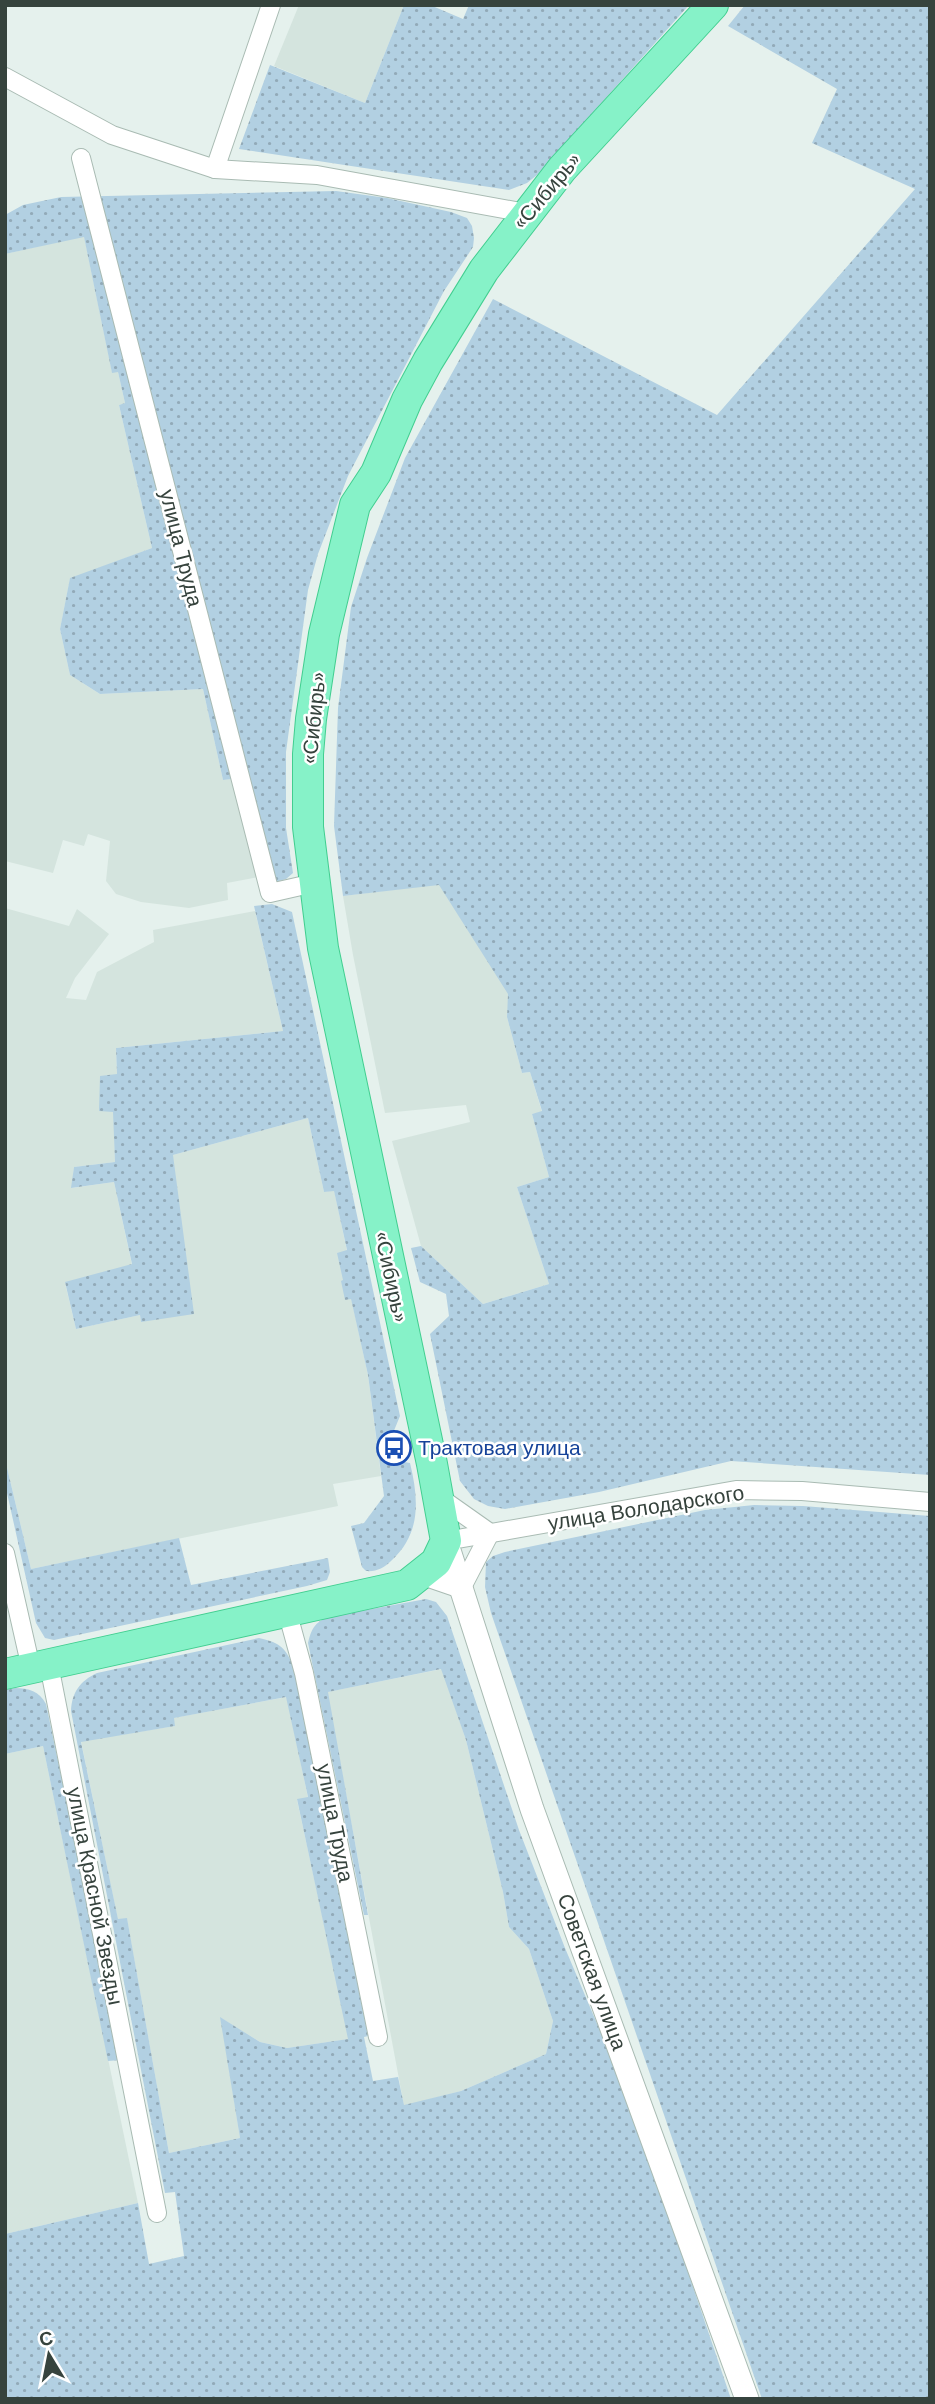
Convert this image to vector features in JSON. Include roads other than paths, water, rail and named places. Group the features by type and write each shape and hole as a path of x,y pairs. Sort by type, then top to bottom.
{"highway":[{"name":"«Сибирь»","path":"446,1541 323,948 314,883 307,793 311,719 327,622 355,505 376,473 407,400 453,318 484,270 562,169 713,5"},
{"path":"28,1669 407,1585 436,1562 446,1541"}],"street":[{"path":"215,169 271,5"},
{"path":"5,77 112,135 215,169 317,175 526,214"},
{"name":"улица Труда","path":"81,158 270,893 314,883"},
{"name":"улица Володарского","path":"446,1541 736,1490 802,1491 930,1502"},
{"path":"420,1575 461,1589 491,1534 439,1497"},
{"name":"Советская улица","path":"446,1541 532,1809 747,2399"},
{"name":"улица Красной Звезды","path":"5,1553 28,1669 140,2127 157,2213"},
{"name":"улица Труда","path":"287,1611 304,1673 378,2037"}],"place":[{"name":"Трактовая улица","path":"394,1448"}]}
